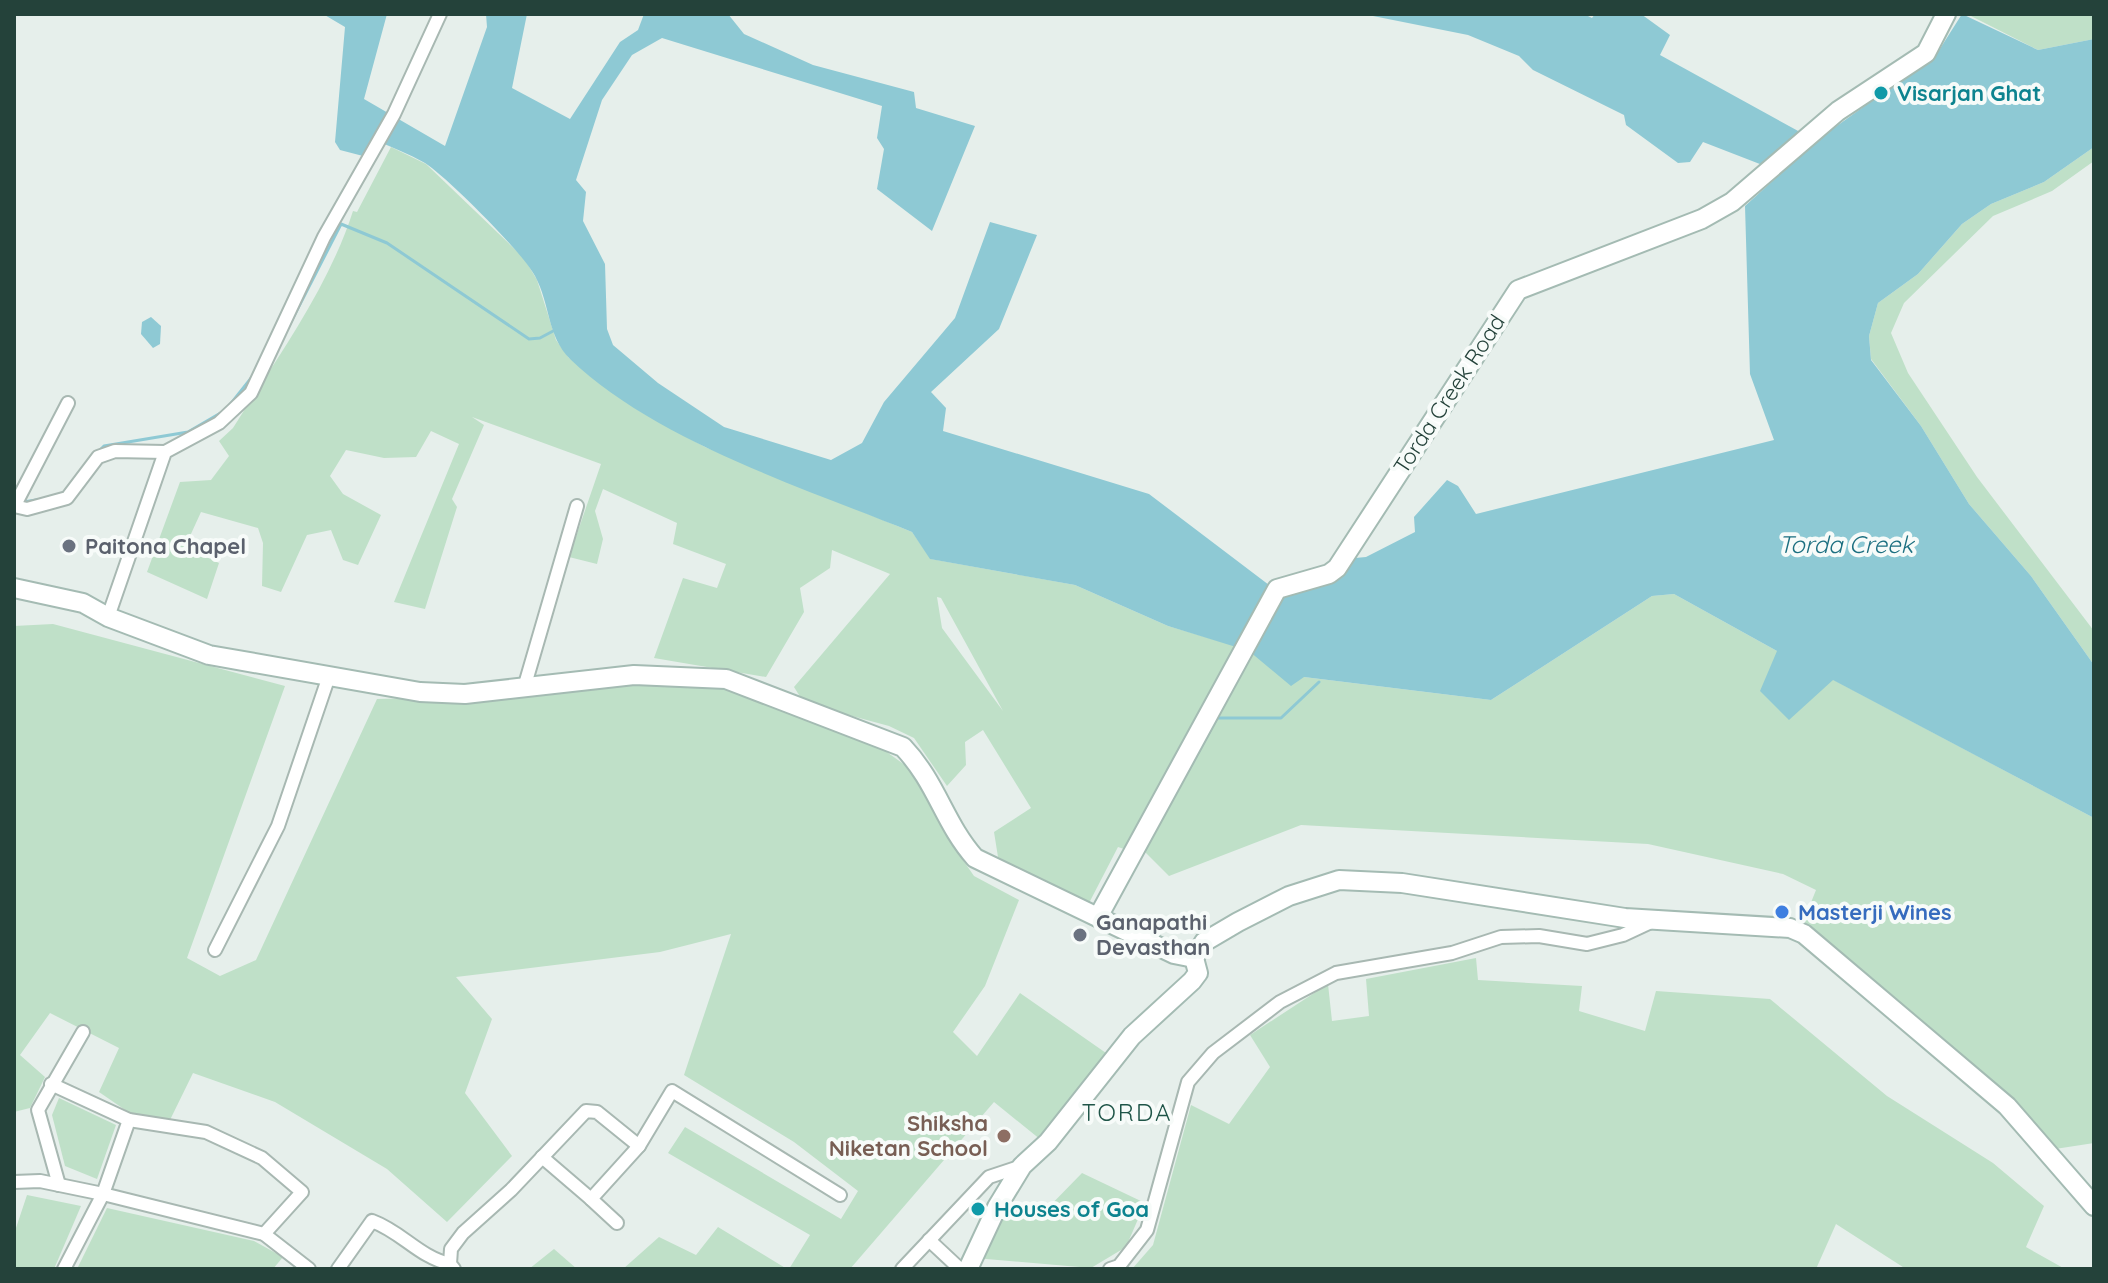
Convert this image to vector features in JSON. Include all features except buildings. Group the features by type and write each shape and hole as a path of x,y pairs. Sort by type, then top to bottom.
{"street":[{"path":"68,403 14,505 27,509 67,498 98,457 115,451 165,452 219,423 251,393 324,237 394,114 440,14"},
{"name":"Torda Creek Road","path":"1098,917 1265,608 1283,584 1329,574 1344,559 1518,290 1719,211 1838,111 1926,53 1946,14"},
{"path":"108,617 165,452"},
{"path":"524,688 577,506"},
{"path":"14,588 83,603 108,617 209,655 420,692 465,694 634,675 726,679 903,747 924,770 960,840 975,858 1174,954 1194,958"},
{"path":"215,950 278,826 329,676"},
{"path":"968,1269 997,1207 1022,1166 1048,1142 1132,1036 1192,981 1198,973 1194,958 1204,942 1289,896 1339,880 1402,883 1654,920 1790,928 1804,934 2007,1106 2094,1206"},
{"path":"1110,1269 1119,1266 1147,1230 1188,1082 1213,1053 1280,1002 1336,973 1452,953 1501,937 1539,936 1587,944 1623,935 1654,920"},
{"path":"59,1185 38,1110 83,1032"},
{"path":"51,1084 129,1120 206,1132 262,1158 302,1192 264,1234"},
{"path":"591,1199 639,1146 672,1091 840,1195"},
{"path":"338,1269 372,1221 388,1227 429,1259 452,1266 451,1249 463,1233 586,1111 597,1112 639,1146"},
{"path":"64,1269 103,1194 129,1120"},
{"path":"542,1157 617,1223"},
{"path":"902,1269 989,1177 1022,1166"},
{"path":"14,1182 59,1185 103,1194 264,1234 309,1269"},
{"path":"929,1240 960,1269"}],"green space":[{"path":"1967,14 2094,14 2094,39 2038,50"},
{"path":"391,147 426,164 524,258 537,280 556,340 569,358 638,410 705,447 912,532 931,559 1075,585 1168,626 1236,646 1124,849 1118,847 1088,905 998,857 994,832 1031,808 983,730 965,742 966,765 947,786 914,738 889,726 804,703 794,687 890,574 832,550 830,568 800,588 804,612 766,677 654,658 683,578 717,588 726,564 673,544 677,523 603,489 595,511 603,539 597,564 569,557 601,464 472,417 484,425 452,499 457,507 425,609 394,602 459,444 431,431 416,457 384,458 346,450 330,476 343,494 381,515 358,565 343,560 331,530 307,535 281,592 262,586 263,543 258,528 201,512 185,547 219,563 207,599 147,572 180,482 211,480 229,456 219,441 233,428 300,323 330,268 353,211 357,212","holes":["937,597 941,598 1003,711 942,628"]},
{"path":"2094,147 2094,161 2052,191 1993,216 1904,303 1891,333 1908,373 1977,477 2094,631 2094,665 2031,576 1969,504 1921,426 1871,359 1869,336 1878,303 1918,274 1962,224 1991,204 2044,182"},
{"path":"1674,594 1777,651 1788,719 1832,679 2094,818 2094,1143 2055,1149 1802,925 1816,890 1783,874 1648,844 1301,825 1169,876 1142,849 1249,651 1304,677 1491,700 1652,596"},
{"path":"53,624 285,686 187,958 220,976 256,960 377,699 528,695 631,683 722,682 877,745 923,778 956,850 974,876 1019,900 985,986 953,1032 977,1056 1020,993 1106,1053 1041,1140 994,1102 850,1269 789,1269 810,1235 668,1153 685,1127 841,1219 858,1191 794,1142 684,1075 731,934 660,952 456,977 492,1019 465,1093 512,1156 447,1222 387,1169 275,1102 193,1073 169,1122 131,1114 99,1092 119,1048 50,1013 20,1055 45,1077 30,1108 14,1112 14,626"},
{"path":"1476,958 1478,980 1582,986 1579,1011 1645,1031 1656,991 1770,999 1887,1096 1993,1163 2044,1206 2026,1247 2065,1269 1906,1269 1836,1224 1816,1269 1132,1269 1153,1245 1191,1105 1229,1124 1270,1067 1250,1035 1328,984 1332,1021 1369,1016 1366,979"},
{"path":"59,1098 116,1125 97,1179 65,1166 52,1115"},
{"path":"1082,1173 1145,1203 1126,1247 1091,1268 975,1258 1009,1203 1041,1215"},
{"path":"27,1195 81,1206 54,1269 14,1269 14,1234"},
{"path":"107,1208 254,1241 283,1257 273,1269 77,1269"},
{"path":"718,1227 787,1269 623,1269 659,1237 696,1255"},
{"path":"554,1249 577,1269 529,1269"}],"water":[{"name":"Torda Creek","path":"323,14 387,14 364,99 445,146 487,27 486,14 527,14 512,88 570,119 620,42 638,30 644,14 728,14 744,34 813,65 914,92 916,108 975,126 932,231 877,189 884,149 877,138 882,106 662,38 632,55 602,100 576,180 586,192 583,221 605,264 607,329 613,345 658,383 724,427 831,460 862,443 884,402 955,318 990,222 1037,235 999,329 931,392 946,408 943,431 1149,494 1269,585 1294,588 1328,582 1355,558 1366,557 1415,532 1414,517 1447,480 1458,486 1476,514 1774,440 1750,374 1745,206 1799,157 1765,166 1703,142 1690,162 1678,163 1626,125 1624,115 1533,70 1519,56 1468,35 1363,14 1584,14 1592,18 1595,14 1641,14 1670,35 1660,55 1800,132 1806,148 1936,55 1962,14 2038,50 2094,39 2094,147 2044,182 1991,204 1962,224 1918,274 1878,303 1869,336 1871,360 1921,426 1969,504 2031,576 2094,665 2094,818 1833,680 1789,720 1760,691 1777,651 1674,594 1652,596 1491,700 1304,677 1291,686 1249,651 1168,626 1075,585 930,559 912,532 778,479 687,438 604,388 570,359 557,340 540,286 528,265 450,183 425,163 375,140 363,156 340,150 335,142 345,27"},
{"path":"151,317 161,326 160,344 153,348 141,334 142,322"}],"waterway":[{"path":"274,355 341,224 387,243 529,339 540,338 555,330"},
{"path":"229,406 252,377"},
{"path":"100,450 104,446 188,432 224,411"},
{"path":"23,502 43,499"},
{"path":"1188,771 1217,718 1281,718 1319,682"}],"place":[{"name":"Visarjan Ghat","path":"1881,93"},
{"name":"Paitona Chapel","path":"69,546"},
{"name":"Masterji Wines","path":"1782,912"},
{"name":"Ganapathi Devasthan","path":"1080,935"},
{"name":"Shiksha Niketan School","path":"1004,1136"},
{"name":"Houses of Goa","path":"978,1209"}],"district":[{"name":"TORDA","path":"1127,1113"}]}
